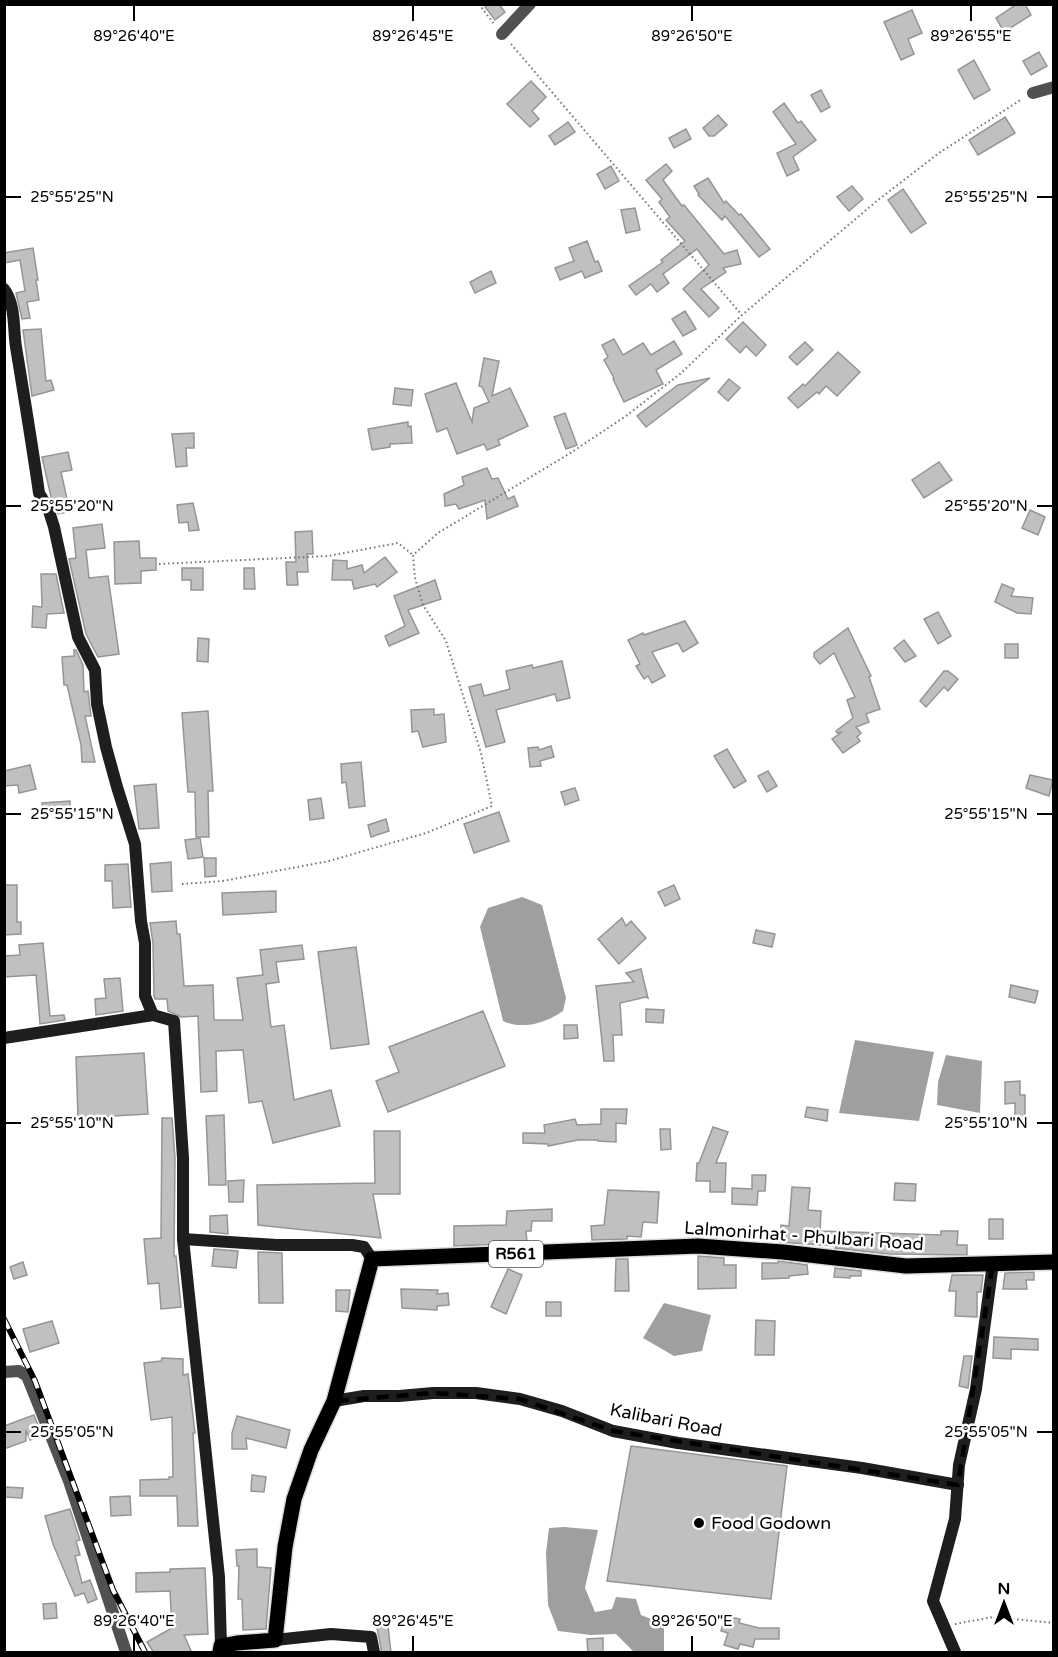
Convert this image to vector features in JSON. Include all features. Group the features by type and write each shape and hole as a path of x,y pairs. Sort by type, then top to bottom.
{"main road":[{"name":"Lalmonirhat - Phulbari Road","path":"372,1259 698,1246 783,1252 906,1266 1053,1262"},
{"path":"221,1649 237,1643 274,1640 285,1547 294,1499 311,1450 334,1401 372,1259"}],"street":[{"path":"502,34 530,4"},
{"path":"1033,93 1053,87"},
{"path":"4,290 8,294 12,310 15,345 39,493 48,508 54,527 78,637 95,670 97,704 106,747 135,844 145,942 145,996 153,1015"},
{"path":"4,1038 153,1015 174,1020 183,1158 183,1239 219,1577 221,1649"},
{"path":"183,1239 277,1245 352,1245 364,1247 372,1259"},
{"path":"955,1653 933,1601 955,1519 959,1465 981,1360 993,1263"},
{"path":"4,1372 19,1371 27,1376 69,1481 126,1653"},
{"name":"Kalibari Road","path":"334,1401 364,1396 434,1393 477,1394 509,1398 562,1411 613,1431 763,1456 862,1468 958,1485"},
{"path":"274,1640 331,1634 371,1637 374,1653"}],"path":[{"path":"479,4 502,34 742,315"},
{"path":"413,555 438,533 572,452 626,416 680,374 742,315 878,200 939,153 1033,93"},
{"path":"159,564 328,556 398,543 413,555 415,578 423,605 446,641 480,753 492,806 426,833 328,861 223,881 182,885"},
{"path":"944,1627 993,1617 1053,1623"}],"highlighted area":[{"path":"698,1246 906,1266 993,1263 958,1485 613,1431 520,1399 433,1393 334,1401 372,1259"}],"shaded area":[{"path":"522,897 542,905 566,998 563,1011 549,1019 534,1024 518,1025 503,1021 480,927 488,908"},
{"path":"855,1040 934,1052 919,1121 839,1113"},
{"path":"946,1055 982,1061 980,1113 937,1105 938,1082"},
{"path":"664,1303 711,1315 702,1351 674,1356 643,1338"},
{"path":"549,1528 598,1530 585,1588 595,1612 612,1609 616,1597 636,1599 641,1615 664,1624 664,1652 634,1652 616,1634 591,1635 558,1631 548,1605 546,1553"}],"building":[{"path":"483,4 499,4 505,12 495,20"},
{"path":"1017,4 1025,4 1031,15 1004,32 996,18"},
{"path":"912,10 922,33 908,39 914,54 901,60 884,22"},
{"path":"1039,52 1047,66 1031,75 1023,61"},
{"path":"974,60 990,90 974,99 958,70"},
{"path":"531,81 546,97 532,111 539,119 530,127 507,104"},
{"path":"821,90 830,107 821,112 811,95"},
{"path":"784,103 798,123 801,121 816,140 793,157 799,170 787,176 777,153 796,144 773,112"},
{"path":"718,115 727,125 714,136 709,136 703,128"},
{"path":"1005,117 1015,133 978,155 969,140"},
{"path":"568,122 575,132 555,145 549,136"},
{"path":"686,129 691,139 674,148 669,138"},
{"path":"666,164 672,171 663,180 682,206 684,205 724,254 737,250 741,264 723,268 726,272 701,289 719,308 709,317 683,289 709,265 697,249 663,274 669,283 657,292 651,284 636,295 629,286 663,262 661,260 685,241 666,220 670,217 659,202 662,199 646,180"},
{"path":"611,166 619,181 605,189 597,174"},
{"path":"708,178 724,203 726,201 739,215 741,214 770,249 759,257 725,216 722,220 698,195 694,186"},
{"path":"852,186 863,199 849,211 837,197"},
{"path":"903,189 926,223 911,233 888,200"},
{"path":"635,208 640,230 626,233 621,210"},
{"path":"587,241 595,262 598,261 602,271 585,278 582,271 560,280 555,268 574,261 569,248"},
{"path":"33,248 39,300 27,302 30,318 22,319 16,293 25,291 20,260 4,263 4,253"},
{"path":"491,271 496,283 475,293 470,282"},
{"path":"685,311 696,329 683,336 672,319"},
{"path":"743,322 766,345 756,356 746,346 740,353 726,339"},
{"path":"41,329 46,381 51,380 54,390 32,396 23,330"},
{"path":"614,339 623,355 643,343 651,355 674,341 682,354 656,370 663,384 624,402 604,360 608,357 602,345"},
{"path":"805,342 813,350 797,365 789,357"},
{"path":"838,352 860,372 837,396 826,386 819,394 817,392 798,408 788,398 803,384 805,386"},
{"path":"484,358 499,361 492,396 510,388 528,426 498,440 500,445 487,450 484,444 457,454 447,428 437,432 425,394 456,383 472,422 474,408 489,402 482,387 479,386"},
{"path":"710,378 646,427 637,416 678,385"},
{"path":"729,379 740,388 728,401 718,392"},
{"path":"395,388 413,390 411,406 393,404"},
{"path":"565,413 577,445 566,449 554,417"},
{"path":"408,422 408,427 411,426 412,443 390,444 390,447 372,450 368,429"},
{"path":"194,433 194,448 186,448 187,466 176,467 172,434"},
{"path":"68,452 72,470 61,472 72,511 58,514 51,497 42,457"},
{"path":"939,462 952,480 924,498 912,480"},
{"path":"487,468 492,479 498,478 508,499 514,496 518,506 487,519 485,500 459,509 456,504 445,506 444,494 464,485 462,477"},
{"path":"193,503 199,530 189,531 188,522 179,523 177,505"},
{"path":"1030,510 1045,517 1038,535 1022,528"},
{"path":"102,524 105,548 86,550 89,578 108,576 119,654 98,657 86,634 69,559 76,558 73,528"},
{"path":"312,531 313,554 307,554 308,572 297,572 298,585 287,585 286,562 296,562 295,532"},
{"path":"139,541 140,558 156,558 156,570 141,571 141,583 115,584 114,542"},
{"path":"385,557 397,572 377,587 375,584 354,589 352,580 332,580 333,560 347,561 347,569 362,565 364,573"},
{"path":"182,568 203,568 203,590 191,590 191,580 182,580"},
{"path":"244,568 254,568 255,589 244,589"},
{"path":"41,574 56,574 64,613 47,614 46,628 32,627 33,606 42,607"},
{"path":"435,580 441,599 408,610 419,633 389,646 385,636 405,626 394,596"},
{"path":"1002,584 1014,589 1011,596 1033,598 1031,614 1017,613 995,602"},
{"path":"938,612 951,636 938,644 924,619"},
{"path":"685,621 698,643 683,652 678,643 652,652 665,676 652,683 648,676 644,679 636,666 640,664 628,640 643,633 644,635"},
{"path":"848,628 871,676 869,677 880,709 866,714 869,722 856,727 861,733 857,737 860,741 843,753 832,739 842,732 837,733 836,731 853,718 847,700 855,697 834,653 820,664 814,657 814,653"},
{"path":"198,638 209,639 208,662 197,661"},
{"path":"904,640 916,656 905,662 894,648"},
{"path":"1005,644 1018,644 1018,658 1005,658"},
{"path":"74,650 83,665 84,692 88,691 91,716 85,716 95,762 82,762 81,745 67,685 64,685 62,657 74,656"},
{"path":"562,661 570,698 557,701 555,694 496,710 505,742 486,747 469,687 481,684 484,696 510,689 506,671"},
{"path":"944,671 948,671 958,679 948,691 944,687 926,707 920,701"},
{"path":"434,709 434,715 444,714 446,742 423,747 418,731 412,732 411,710"},
{"path":"208,711 213,791 208,791 209,837 196,837 195,792 188,792 182,713"},
{"path":"551,746 554,757 540,761 541,766 530,767 528,748 538,747 539,750"},
{"path":"727,749 746,781 734,788 714,756"},
{"path":"361,762 365,806 349,808 346,782 342,783 341,764"},
{"path":"30,765 36,789 19,793 18,785 4,786 4,771"},
{"path":"768,771 777,786 767,792 758,776"},
{"path":"1030,775 1053,780 1049,796 1026,788"},
{"path":"156,784 159,828 139,829 134,786"},
{"path":"575,788 579,800 565,805 561,792"},
{"path":"321,798 324,818 310,820 308,800"},
{"path":"70,801 70,811 43,814 42,803"},
{"path":"499,812 509,841 474,853 464,824"},
{"path":"386,819 389,831 371,837 368,825"},
{"path":"200,838 203,857 188,859 185,840"},
{"path":"204,858 216,858 216,876 205,877"},
{"path":"171,862 172,891 152,892 150,864"},
{"path":"128,864 131,907 113,908 112,881 105,881 105,865"},
{"path":"4,885 17,885 17,922 21,922 21,934 4,935"},
{"path":"674,885 680,899 665,906 658,892"},
{"path":"276,891 276,912 223,915 222,893"},
{"path":"622,918 626,926 631,921 646,938 619,964 598,939"},
{"path":"176,921 177,934 180,934 184,986 213,985 214,1020 243,1020 237,978 263,975 260,950 302,945 304,959 276,962 279,982 266,984 271,1027 284,1025 294,1100 331,1090 340,1126 273,1143 262,1101 249,1103 243,1050 216,1051 217,1091 201,1092 198,1016 181,1017 168,1011 167,999 155,999 154,996 153,943 150,923"},
{"path":"756,930 775,934 772,947 753,943"},
{"path":"43,943 50,1016 64,1015 65,1020 40,1024 36,975 4,977 4,956 20,955 19,945"},
{"path":"356,947 369,1044 331,1049 318,952"},
{"path":"641,969 648,998 620,1003 622,1035 613,1035 614,1061 604,1061 596,986 634,982 626,973"},
{"path":"120,978 123,1011 96,1015 95,999 106,998 104,979"},
{"path":"1011,985 1038,991 1035,1003 1009,997"},
{"path":"646,1009 664,1010 663,1023 646,1022"},
{"path":"483,1011 505,1066 388,1112 376,1081 399,1072 389,1047"},
{"path":"564,1025 577,1025 578,1038 564,1039"},
{"path":"144,1053 148,1114 78,1118 76,1057"},
{"path":"1020,1081 1020,1095 1025,1095 1025,1122 1015,1122 1015,1103 1005,1104 1005,1082"},
{"path":"807,1107 828,1110 827,1121 805,1117"},
{"path":"601,1109 627,1109 626,1124 616,1123 616,1142 578,1140 548,1146 548,1144 523,1143 523,1133 545,1133 544,1125 575,1119 577,1125 601,1124"},
{"path":"224,1115 226,1185 209,1185 206,1116"},
{"path":"162,1118 172,1118 175,1158 174,1256 176,1256 181,1307 161,1309 159,1283 148,1284 144,1239 161,1238"},
{"path":"713,1127 728,1132 716,1163 726,1163 725,1192 710,1192 710,1181 696,1181 697,1163 699,1163"},
{"path":"660,1129 670,1129 671,1149 661,1150"},
{"path":"374,1131 400,1131 400,1194 373,1194 381,1238 258,1225 257,1185 375,1183"},
{"path":"752,1175 766,1175 765,1191 758,1191 757,1205 732,1204 732,1188 752,1189"},
{"path":"244,1180 243,1202 229,1202 228,1181"},
{"path":"895,1183 916,1184 915,1201 894,1200"},
{"path":"792,1187 810,1188 808,1210 821,1211 820,1231 941,1235 941,1231 958,1231 957,1245 967,1245 967,1255 889,1254 835,1248 836,1246 780,1242 781,1225 789,1226"},
{"path":"608,1190 659,1192 657,1223 643,1222 641,1237 627,1236 627,1239 592,1240 591,1226 604,1225"},
{"path":"552,1209 552,1221 532,1221 531,1231 526,1231 527,1243 454,1246 454,1226 506,1225 507,1211"},
{"path":"227,1215 228,1234 210,1232 210,1216"},
{"path":"989,1219 1003,1219 1003,1239 989,1239"},
{"path":"214,1249 238,1251 236,1268 212,1266"},
{"path":"258,1252 282,1253 283,1303 259,1303"},
{"path":"698,1256 724,1258 724,1265 736,1265 736,1288 698,1289"},
{"path":"616,1259 628,1259 629,1291 615,1291"},
{"path":"778,1261 807,1265 808,1274 789,1276 789,1278 762,1279 762,1263 778,1263"},
{"path":"23,1262 27,1275 14,1279 10,1267"},
{"path":"835,1268 861,1271 861,1276 834,1277"},
{"path":"508,1269 522,1275 506,1314 491,1307"},
{"path":"1034,1272 1034,1280 1026,1280 1027,1289 1003,1289 1005,1273"},
{"path":"952,1275 983,1275 981,1292 977,1292 977,1317 955,1316 956,1291 949,1291"},
{"path":"401,1289 438,1290 437,1294 448,1293 449,1305 437,1306 437,1310 402,1308"},
{"path":"336,1290 350,1290 348,1312 336,1311"},
{"path":"546,1302 561,1302 561,1316 546,1316"},
{"path":"756,1320 775,1321 774,1355 755,1355"},
{"path":"52,1321 59,1343 30,1352 23,1329"},
{"path":"994,1337 1038,1339 1038,1350 1011,1349 1011,1359 993,1358"},
{"path":"964,1356 972,1356 968,1388 959,1386"},
{"path":"162,1358 183,1359 183,1375 188,1374 195,1433 193,1433 198,1526 178,1526 177,1496 140,1496 140,1480 173,1477 172,1417 151,1420 144,1363 161,1361"},
{"path":"34,1415 42,1435 30,1440 26,1430 26,1441 4,1449 4,1426"},
{"path":"237,1416 290,1430 286,1448 246,1438 247,1449 232,1449 232,1433"},
{"name":"Food Godown","path":"631,1446 787,1466 771,1599 607,1581"},
{"path":"252,1475 266,1477 264,1492 251,1491"},
{"path":"4,1487 23,1488 22,1498 4,1497"},
{"path":"130,1496 131,1515 111,1516 110,1497"},
{"path":"70,1509 80,1540 76,1541 80,1555 75,1556 82,1583 90,1580 97,1599 88,1603 84,1593 75,1596 53,1544 45,1516"},
{"path":"257,1549 257,1567 271,1568 266,1629 243,1630 242,1599 238,1599 239,1566 237,1566 236,1550"},
{"path":"205,1568 208,1634 184,1635 192,1653 154,1653 147,1642 172,1628 170,1591 136,1592 136,1573"},
{"path":"56,1603 57,1618 44,1619 43,1604"},
{"path":"725,1616 740,1619 739,1623 759,1628 779,1628 779,1639 755,1639 753,1647 740,1644 738,1649 724,1645 728,1633 721,1631"},
{"path":"388,1626 391,1653 382,1653 377,1628"},
{"path":"603,1638 603,1653 588,1653 587,1639"}],"railway":[{"path":"4,1319 35,1381 113,1590 145,1652"}],"place":[{"name":"Food Godown","path":"699,1523"}]}
